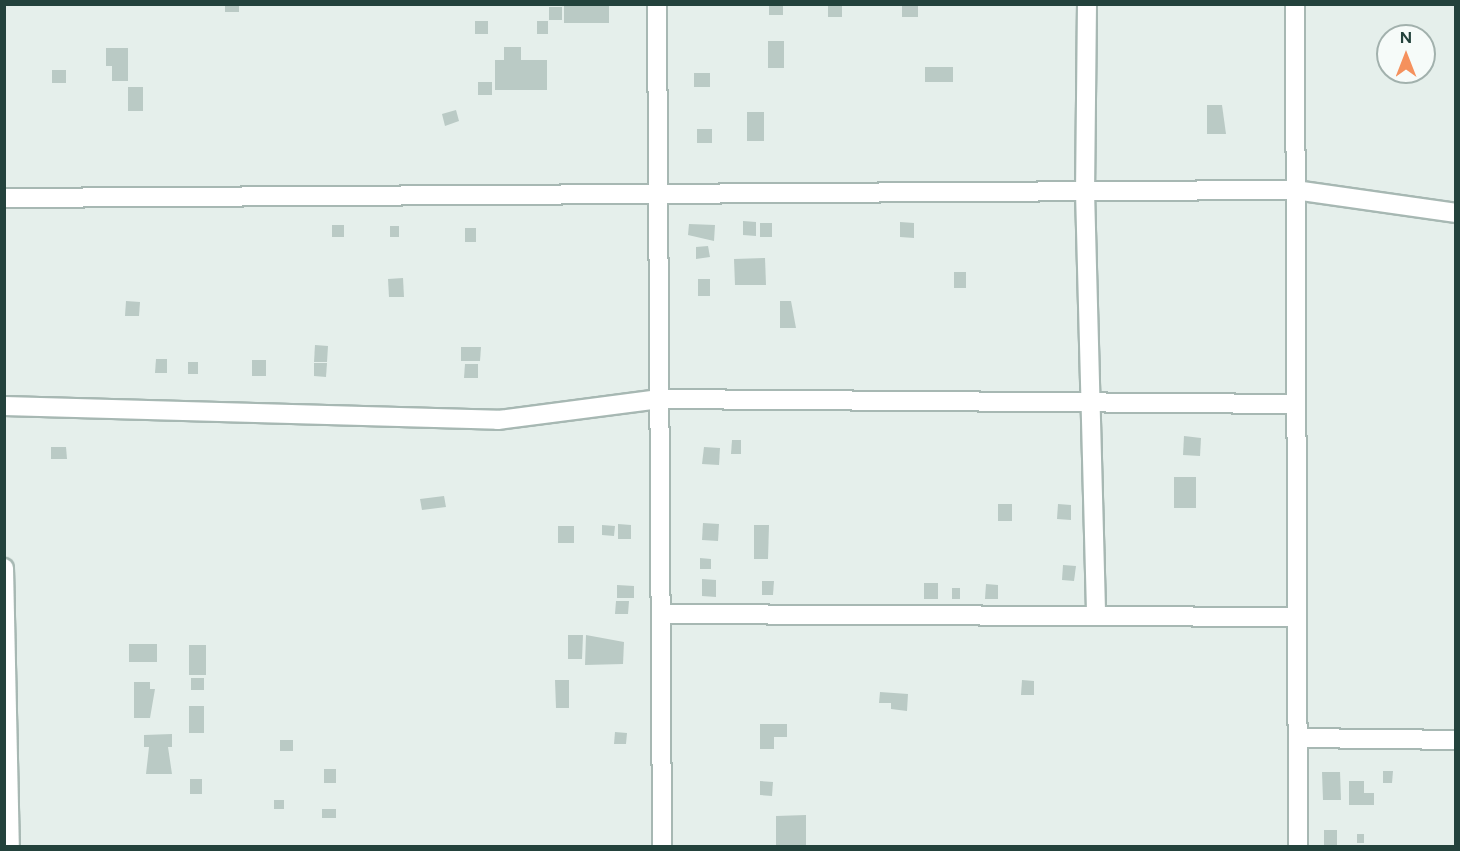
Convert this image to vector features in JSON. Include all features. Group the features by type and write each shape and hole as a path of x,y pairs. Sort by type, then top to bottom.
{"street":[{"path":"657,4 662,846"},
{"path":"1087,4 1085,191 1096,616"},
{"path":"1295,4 1298,846"},
{"path":"4,198 1295,190 1455,213"},
{"path":"4,406 498,420 660,399 1296,404"},
{"path":"4,568 10,846"},
{"path":"661,614 1298,617"},
{"path":"1298,738 1455,740"}],"building":[{"path":"225,4 239,4 239,12 225,12"},
{"path":"769,4 783,4 783,15 769,15"},
{"path":"828,4 842,4 842,17 828,17"},
{"path":"902,4 918,4 918,17 902,17"},
{"path":"564,6 609,6 609,23 564,23"},
{"path":"549,7 562,7 562,20 549,20"},
{"path":"475,21 488,21 488,34 475,34"},
{"path":"537,21 548,21 548,34 537,34"},
{"path":"768,41 784,41 784,68 768,68"},
{"path":"504,47 521,47 521,60 547,60 547,90 495,90 495,60 504,60"},
{"path":"106,48 128,48 128,81 112,81 112,66 106,66"},
{"path":"925,67 953,67 953,82 925,82"},
{"path":"52,70 66,70 66,83 52,83"},
{"path":"694,73 710,73 710,87 694,87"},
{"path":"478,82 492,82 492,95 478,95"},
{"path":"128,87 143,87 143,111 128,111"},
{"path":"1207,105 1222,105 1226,134 1207,134"},
{"path":"456,110 459,121 445,126 442,114"},
{"path":"747,112 764,112 764,141 747,141"},
{"path":"697,129 712,129 712,143 697,143"},
{"path":"743,221 756,222 756,236 743,235"},
{"path":"900,222 914,223 914,238 900,237"},
{"path":"760,223 772,223 772,237 760,237"},
{"path":"689,224 715,225 714,241 688,235"},
{"path":"332,225 344,225 344,237 332,237"},
{"path":"390,226 399,226 399,237 390,237"},
{"path":"465,228 476,228 476,242 465,242"},
{"path":"708,246 710,257 696,259 696,247"},
{"path":"765,258 766,285 735,285 734,259"},
{"path":"954,272 966,272 966,288 954,288"},
{"path":"403,278 404,297 389,297 388,279"},
{"path":"698,279 710,279 710,296 698,296"},
{"path":"126,301 140,302 139,316 125,316"},
{"path":"780,301 791,301 796,328 780,328"},
{"path":"315,345 328,346 327,362 314,362"},
{"path":"461,347 481,347 480,361 461,361"},
{"path":"156,359 167,359 167,373 155,373"},
{"path":"252,360 266,360 266,376 252,376"},
{"path":"188,362 198,362 198,374 188,374"},
{"path":"314,363 327,363 326,377 314,376"},
{"path":"465,364 478,364 478,378 464,378"},
{"path":"1184,436 1201,438 1200,456 1183,455"},
{"path":"732,440 741,440 741,454 731,454"},
{"path":"51,447 66,447 67,459 51,459"},
{"path":"704,447 720,448 719,465 702,464"},
{"path":"1174,477 1196,477 1196,508 1174,508"},
{"path":"444,496 446,507 422,510 420,499"},
{"path":"998,504 1012,504 1012,521 998,521"},
{"path":"1058,504 1071,505 1071,520 1057,519"},
{"path":"703,523 719,524 718,541 702,540"},
{"path":"618,524 631,525 631,539 618,539"},
{"path":"602,525 615,526 614,536 602,535"},
{"path":"754,525 769,525 768,559 754,559"},
{"path":"558,526 574,526 574,543 558,543"},
{"path":"700,558 711,559 711,569 700,569"},
{"path":"1063,565 1076,566 1074,581 1062,580"},
{"path":"702,579 716,580 716,597 702,596"},
{"path":"762,581 774,581 773,595 762,595"},
{"path":"924,583 938,583 938,599 924,599"},
{"path":"986,584 998,585 998,599 985,599"},
{"path":"617,585 634,586 634,598 617,598"},
{"path":"952,588 960,588 960,599 952,599"},
{"path":"616,601 629,601 628,614 615,614"},
{"path":"568,635 583,635 582,659 568,659"},
{"path":"586,635 624,642 623,664 585,665"},
{"path":"129,644 157,644 157,662 129,662"},
{"path":"189,645 206,645 206,675 189,675"},
{"path":"191,678 204,678 204,690 191,690"},
{"path":"555,680 569,680 569,708 556,708"},
{"path":"1022,680 1034,681 1034,695 1021,695"},
{"path":"134,682 150,682 150,689 155,689 150,718 134,718"},
{"path":"880,692 908,694 907,711 891,709 891,703 879,703"},
{"path":"189,706 204,706 204,733 189,733"},
{"path":"760,724 787,724 787,737 774,737 774,749 760,749"},
{"path":"615,732 627,733 626,744 614,744"},
{"path":"172,734 172,747 168,747 172,774 146,774 149,747 144,747 144,735"},
{"path":"280,740 293,740 293,751 280,751"},
{"path":"324,769 336,769 336,783 324,783"},
{"path":"1383,771 1393,771 1392,783 1383,783"},
{"path":"1322,772 1340,772 1341,800 1323,800"},
{"path":"190,779 202,779 202,794 190,794"},
{"path":"760,781 773,782 772,796 760,795"},
{"path":"1349,781 1364,781 1364,793 1374,793 1374,805 1349,805"},
{"path":"274,800 284,800 284,809 274,809"},
{"path":"322,809 336,809 336,818 322,818"},
{"path":"806,815 806,845 776,846 776,816"},
{"path":"1324,830 1337,830 1337,846 1324,846"},
{"path":"1357,834 1364,834 1364,843 1357,843"}]}
